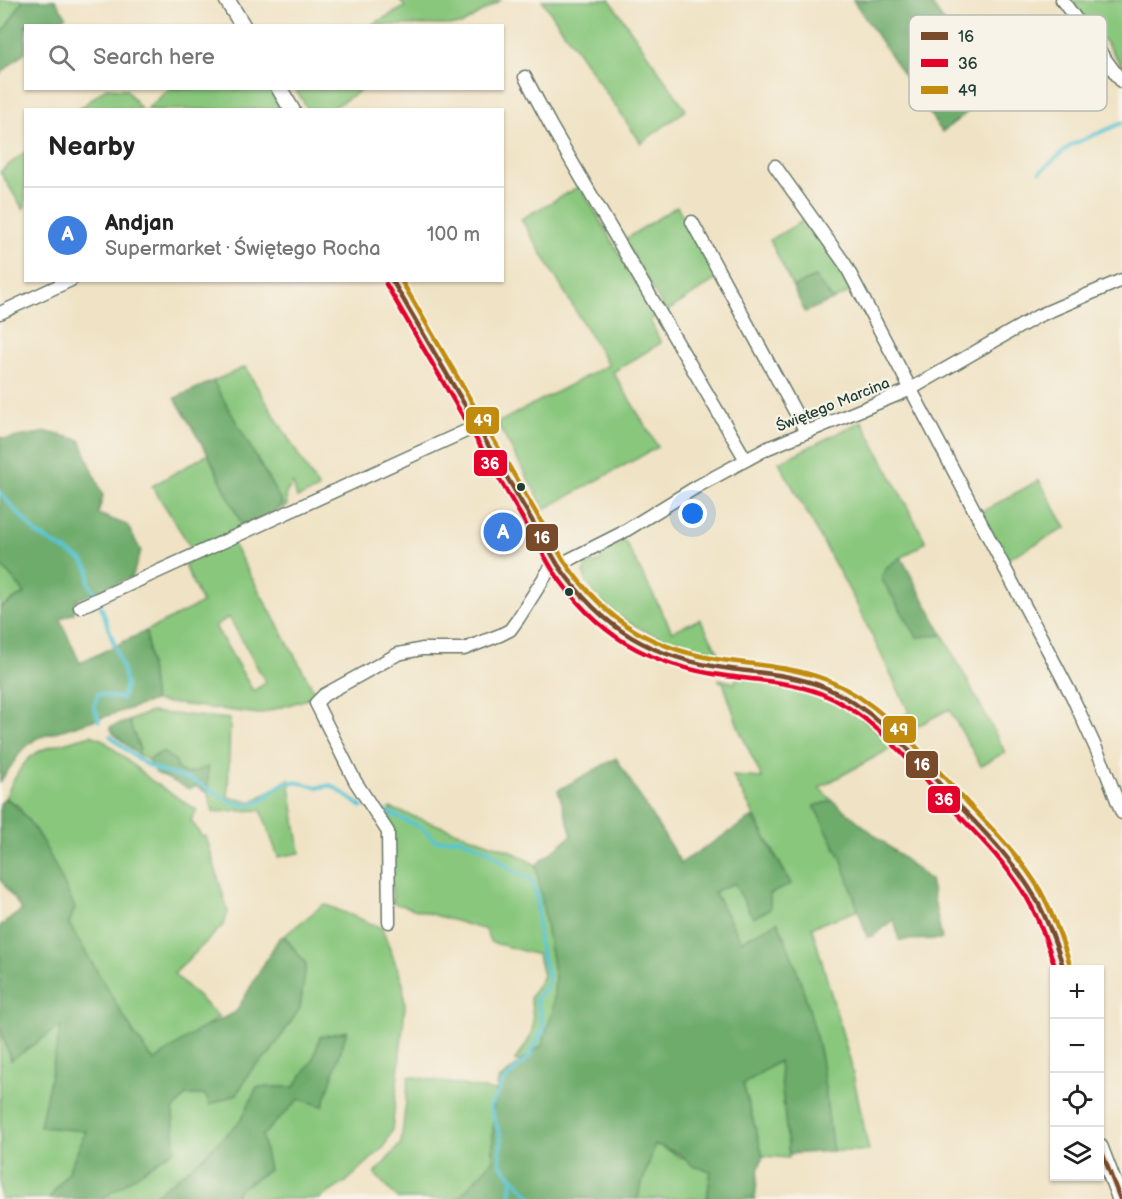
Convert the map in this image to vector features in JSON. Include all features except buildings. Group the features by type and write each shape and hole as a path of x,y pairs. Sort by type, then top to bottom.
{"street":[{"path":"227,0 242,24"},
{"path":"1062,0 1073,15"},
{"path":"1107,61 1122,81"},
{"path":"525,77 556,136 746,460"},
{"path":"280,90 291,108"},
{"path":"775,166 845,264 909,390 1072,696 1122,813"},
{"path":"692,222 806,432"},
{"name":"Świętego Marcina","path":"558,565 621,534 746,460 806,432 909,390 1038,316 1122,280"},
{"path":"0,313 67,282"},
{"path":"393,282 558,565 589,606 623,635 639,644 695,663 806,681 844,697 876,720 918,760 1014,866 1049,925 1063,965"},
{"path":"80,607 477,426"},
{"path":"388,922 388,832 355,781 316,702 324,695 398,654 422,650 464,649 510,630 549,570 558,565"},
{"path":"1104,1157 1120,1199"}],"green space":[{"path":"0,0 23,0 0,37"},
{"path":"23,0 55,0 66,16 57,24 24,24 24,53 0,74 0,37"},
{"path":"400,0 501,0 463,24 373,24 405,7"},
{"path":"542,0 610,0 686,110 641,143"},
{"path":"853,0 929,0 939,15 909,15 909,83"},
{"path":"1122,0 1122,66 1107,44 1107,15 1079,15 1066,1"},
{"path":"103,90 127,90 140,108 80,108"},
{"path":"168,90 270,90 279,108 148,108"},
{"path":"296,90 361,90 333,108 307,108"},
{"path":"928,111 969,111 942,132"},
{"path":"24,153 23,209 0,172"},
{"path":"580,186 656,317 650,320 661,343 613,372 658,447 545,509 497,423 608,365 521,219"},
{"path":"677,206 718,278 666,312 624,240"},
{"path":"809,217 853,291 833,300 814,277 793,287 770,240"},
{"path":"815,277 833,300 805,312 793,287"},
{"path":"245,367 319,489 297,498 293,483 286,493 287,506 277,510 282,503 213,381"},
{"path":"213,381 282,503 277,510 243,527 208,454 175,398"},
{"path":"862,421 926,542 887,567 917,637 943,635 1005,752 981,766 949,709 908,731 900,718 909,712 854,599 779,462"},
{"path":"47,432 80,440 103,496 98,514 127,525 141,551 132,577 76,600 74,613 60,619 80,663 146,631 154,701 37,738 22,750 0,782 0,608 25,593 0,564 0,437 6,439"},
{"path":"208,454 243,527 197,549 190,546 152,486"},
{"path":"1039,480 1066,528 1003,561 978,514"},
{"path":"625,541 672,631 700,619 721,657 683,646 642,629 622,618 592,590 583,572 591,560 593,564 602,560 599,554"},
{"path":"232,542 317,696 259,714 154,701 146,631 202,603 184,564","holes":["229,617 266,683 253,691 215,626"]},
{"path":"901,557 943,635 917,637 881,578 887,567"},
{"path":"0,564 25,593 0,608"},
{"path":"737,676 785,684 823,696 857,716 895,746 819,788 833,801 814,806 842,860 859,910 812,927 850,1060 869,1151 833,1151 823,1071 813,1024 778,923 741,941 714,891 734,883 770,894 791,884 733,776 762,778 739,729 723,682 719,681 719,679 735,683"},
{"path":"150,712 230,719 228,797 252,802 289,779 300,853 278,857 261,810 213,812 208,793 208,768 187,774 176,769 162,752 148,760 137,754 140,750 129,721"},
{"path":"129,721 140,750 137,754 113,733 110,727"},
{"path":"91,735 103,740 152,781 197,810 191,820 202,837 206,836 228,912 224,924 174,974 219,1017 154,1061 136,1037 68,924 19,806 5,798 21,768 38,752"},
{"path":"162,752 176,761 177,769 187,774 208,767 208,793 196,786 189,789 156,773 148,760"},
{"path":"616,758 681,863 753,817 791,884 770,894 770,909 753,918 734,883 714,892 741,941 778,922 798,972 813,1024 821,1059 833,1151 789,1154 779,1061 743,1084 763,1156 758,1171 755,1199 707,1199 711,1171 693,1166 680,1154 655,1144 637,1199 458,1199 493,1160 493,1110 498,1081 542,1045 553,1011 555,978 536,865 572,835 558,790"},
{"path":"5,798 16,806 46,847 75,908 69,924 136,1037 154,1061 197,1031 236,1012 279,938 284,936 306,964 300,1008 270,1053 251,1070 237,1094 210,1105 205,1095 186,1095 173,1110 175,1149 102,1199 49,1199 68,1172 86,1131 40,1127 61,1026 11,1060 0,1027 0,926 22,910 0,879 0,804"},
{"path":"833,801 930,880 942,939 899,940 894,919 873,936 867,937 842,860 814,806"},
{"path":"390,808 511,851 536,865 555,978 553,1011 542,1045 520,1062 515,1060 526,1045 532,1031 533,1017 530,998 543,976 538,955 490,942 486,930 393,903 386,819 389,818"},
{"path":"324,904 382,928 403,983 405,1007 392,1131 384,1147 346,1182 319,1199 235,1199 238,1190 269,1170 261,1136 299,1099 323,1105 320,1037 313,1060 294,1087 257,1087 242,1120 202,1158 150,1199 102,1199 174,1149 173,1110 186,1095 237,1094 251,1070 270,1053 300,1008 306,964 284,936"},
{"path":"62,1025 40,1126 86,1131 68,1172 50,1198 0,1199 0,1027 11,1060"},
{"path":"347,1031 323,1106 299,1099 262,1136 269,1170 238,1190 235,1199 150,1199 202,1158 241,1120 257,1087 294,1087 313,1060 320,1037"},
{"path":"779,1061 789,1158 763,1156 743,1084"},
{"path":"409,1076 496,1091 493,1110 493,1160 458,1199 398,1199 375,1174 401,1143"},
{"path":"655,1144 711,1171 707,1199 637,1199"}],"waterway":[{"path":"1040,172 1071,145 1122,123"},
{"path":"0,493 37,534 82,560 89,570 89,583 96,595"},
{"path":"99,721 94,706 98,694 122,699 126,685 101,606"},
{"path":"110,736 148,765 194,781 240,804 259,802 279,786 297,782 315,787 331,785 362,807"},
{"path":"385,811 422,828 436,841 459,838 489,851 513,871 531,879 537,894 539,943 548,977 546,987 536,999 544,1028 529,1057 504,1081 490,1107 501,1138 500,1164 533,1199"},
{"path":"510,1199 512,1179"}],"transit line":[{"name":"16","path":"393,282 558,565 593,607 632,638 677,658 813,683 844,697 863,709 912,753 1016,869 1043,912 1062,965"},
{"name":"49","path":"402,282 564,561 597,601 634,630 678,650 803,673 827,680 867,702 917,747 1024,866 1050,910 1070,965"},
{"name":"36","path":"386,284 552,569 587,612 606,629 648,655 698,671 809,689 840,702 858,714 892,743 1011,874 1036,915 1054,965"},
{"name":"16","path":"1104,1157 1120,1199"}],"place":[{"name":"Andjan","path":"503,532"}]}
